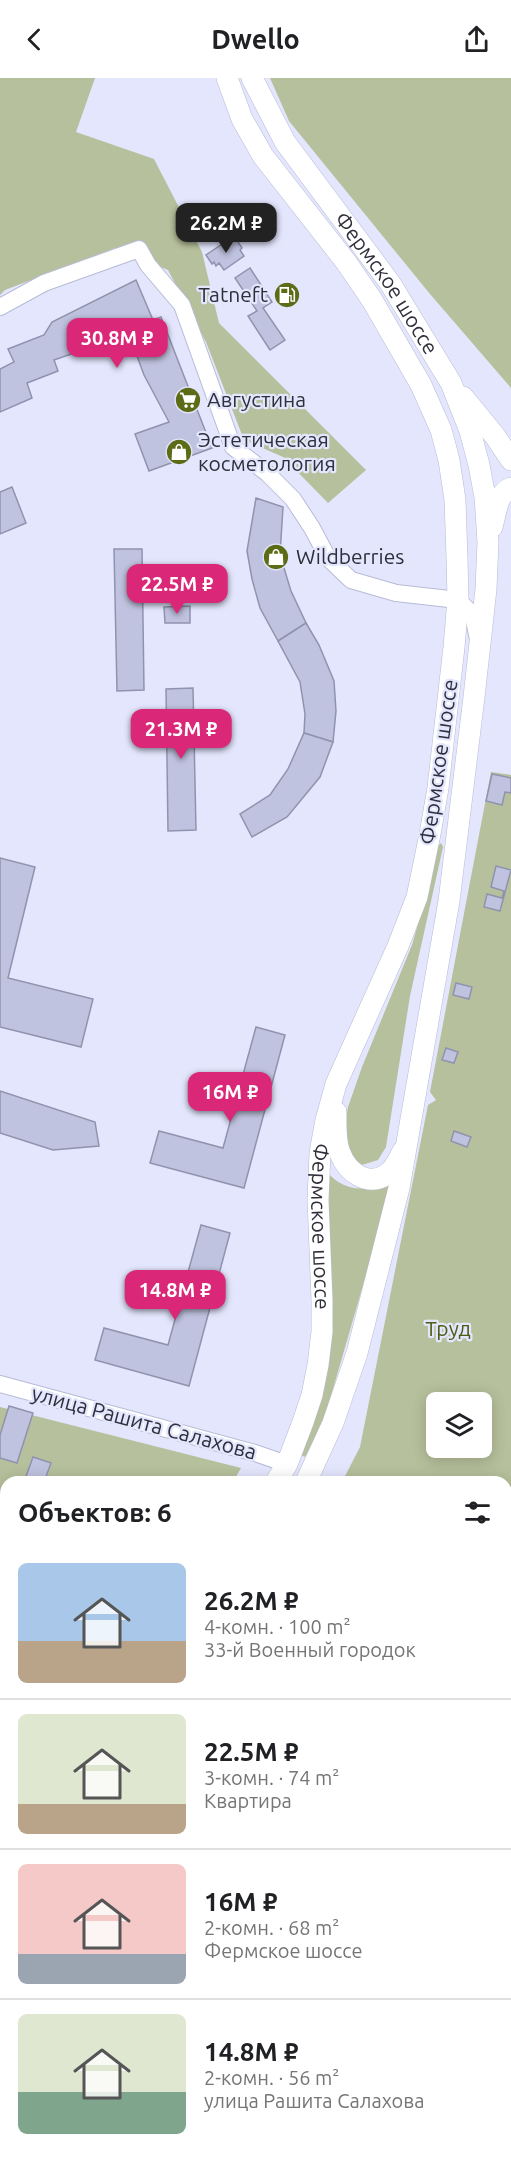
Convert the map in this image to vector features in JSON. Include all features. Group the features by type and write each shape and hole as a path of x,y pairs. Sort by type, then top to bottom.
{"main road":[{"name":"Фермское шоссе","path":"226,78 242,119 263,156 346,262 372,300 421,385 441,430 449,460 455,500 458,600 438,788 417,897 398,946 336,1084 326,1120 320,1153 318,1200 322,1300 318,1365 312,1395 279,1476"},
{"name":"Фермское шоссе","path":"252,78 285,142 390,283 452,383 470,431 479,465 485,497 488,542 480,645 448,901 399,1188 357,1353 333,1423 309,1476"},
{"path":"452,383 495,436 511,460"},
{"name":"Фермское шоссе","path":"488,542 499,501 504,491 511,488"},
{"path":"336,1084 336,1136 339,1152 346,1166 355,1175 367,1179 378,1178 388,1173 396,1164 407,1142"},
{"path":"286,1464 307,1476"}],"street":[{"path":"0,307 44,283 139,249 148,265 182,304 234,447 267,473 293,499 328,558 351,580 396,593 458,600 474,620 480,645"},
{"name":"улица Рашита Салахова","path":"0,1384 255,1453 286,1464"}],"green space":[{"path":"0,78 95,78 76,132 154,159 202,252 219,323 366,470 328,503 283,457 244,440 206,342 168,270 115,248 5,290 0,295"},
{"path":"270,78 511,78 511,388 430,294 289,121"},
{"name":"Труд","path":"491,772 511,775 511,1476 345,1476 360,1447 428,1105 436,1100 430,1092"},
{"path":"441,843 443,847 410,996 386,1147 378,1160 362,1165 350,1160 343,1134 348,1107 412,945 431,879 437,847"},
{"path":"327,1172 341,1184 349,1187 373,1187 390,1180 370,1261 324,1420 305,1457 301,1455"},
{"path":"0,1407 241,1468 236,1476 0,1476"}],"building":[{"path":"234,236 244,256 224,270 219,263 216,266 214,262 212,264 206,255"},
{"path":"250,268 272,302 263,308 285,340 270,350 248,316 257,311 235,278"},
{"path":"136,280 153,320 161,317 212,448 149,471 135,434 169,422 144,375 126,326 94,339 97,345 54,360 58,371 27,383 32,398 0,412 0,369 14,362 8,349 44,335 52,322"},
{"path":"12,487 26,523 0,534 0,492"},
{"path":"256,498 283,507 280,555 291,591 306,623 278,641 260,608 247,551"},
{"path":"114,549 142,549 144,690 117,691"},
{"path":"190,606 190,623 165,623 164,607"},
{"path":"306,623 319,645 334,681 336,711 333,742 304,733 305,714 300,682 278,641"},
{"path":"193,688 196,830 168,831 166,689"},
{"path":"304,733 333,742 320,777 287,817 252,837 240,814 270,795 288,769"},
{"path":"492,774 511,778 511,793 505,792 502,805 486,801"},
{"path":"0,858 35,867 8,978 93,999 81,1047 0,1027"},
{"path":"496,866 511,870 500,911 484,907 487,894 502,898 504,891 491,887"},
{"path":"456,983 472,987 469,999 453,995"},
{"path":"256,1027 285,1035 244,1188 150,1163 159,1131 223,1148"},
{"path":"446,1048 458,1052 454,1063 442,1060"},
{"path":"0,1091 95,1122 99,1146 53,1150 0,1133"},
{"path":"454,1131 471,1137 467,1147 451,1141"},
{"path":"201,1225 230,1233 189,1386 95,1360 104,1328 168,1345"},
{"path":"9,1406 33,1413 17,1463 0,1458 0,1435"},
{"path":"33,1457 51,1463 46,1476 26,1476"}],"place":[{"name":"Tatneft","path":"287,295"},
{"name":"Августина","path":"188,400"},
{"name":"Эстетическая косметология","path":"179,452"},
{"name":"Wildberries","path":"276,557"}]}
